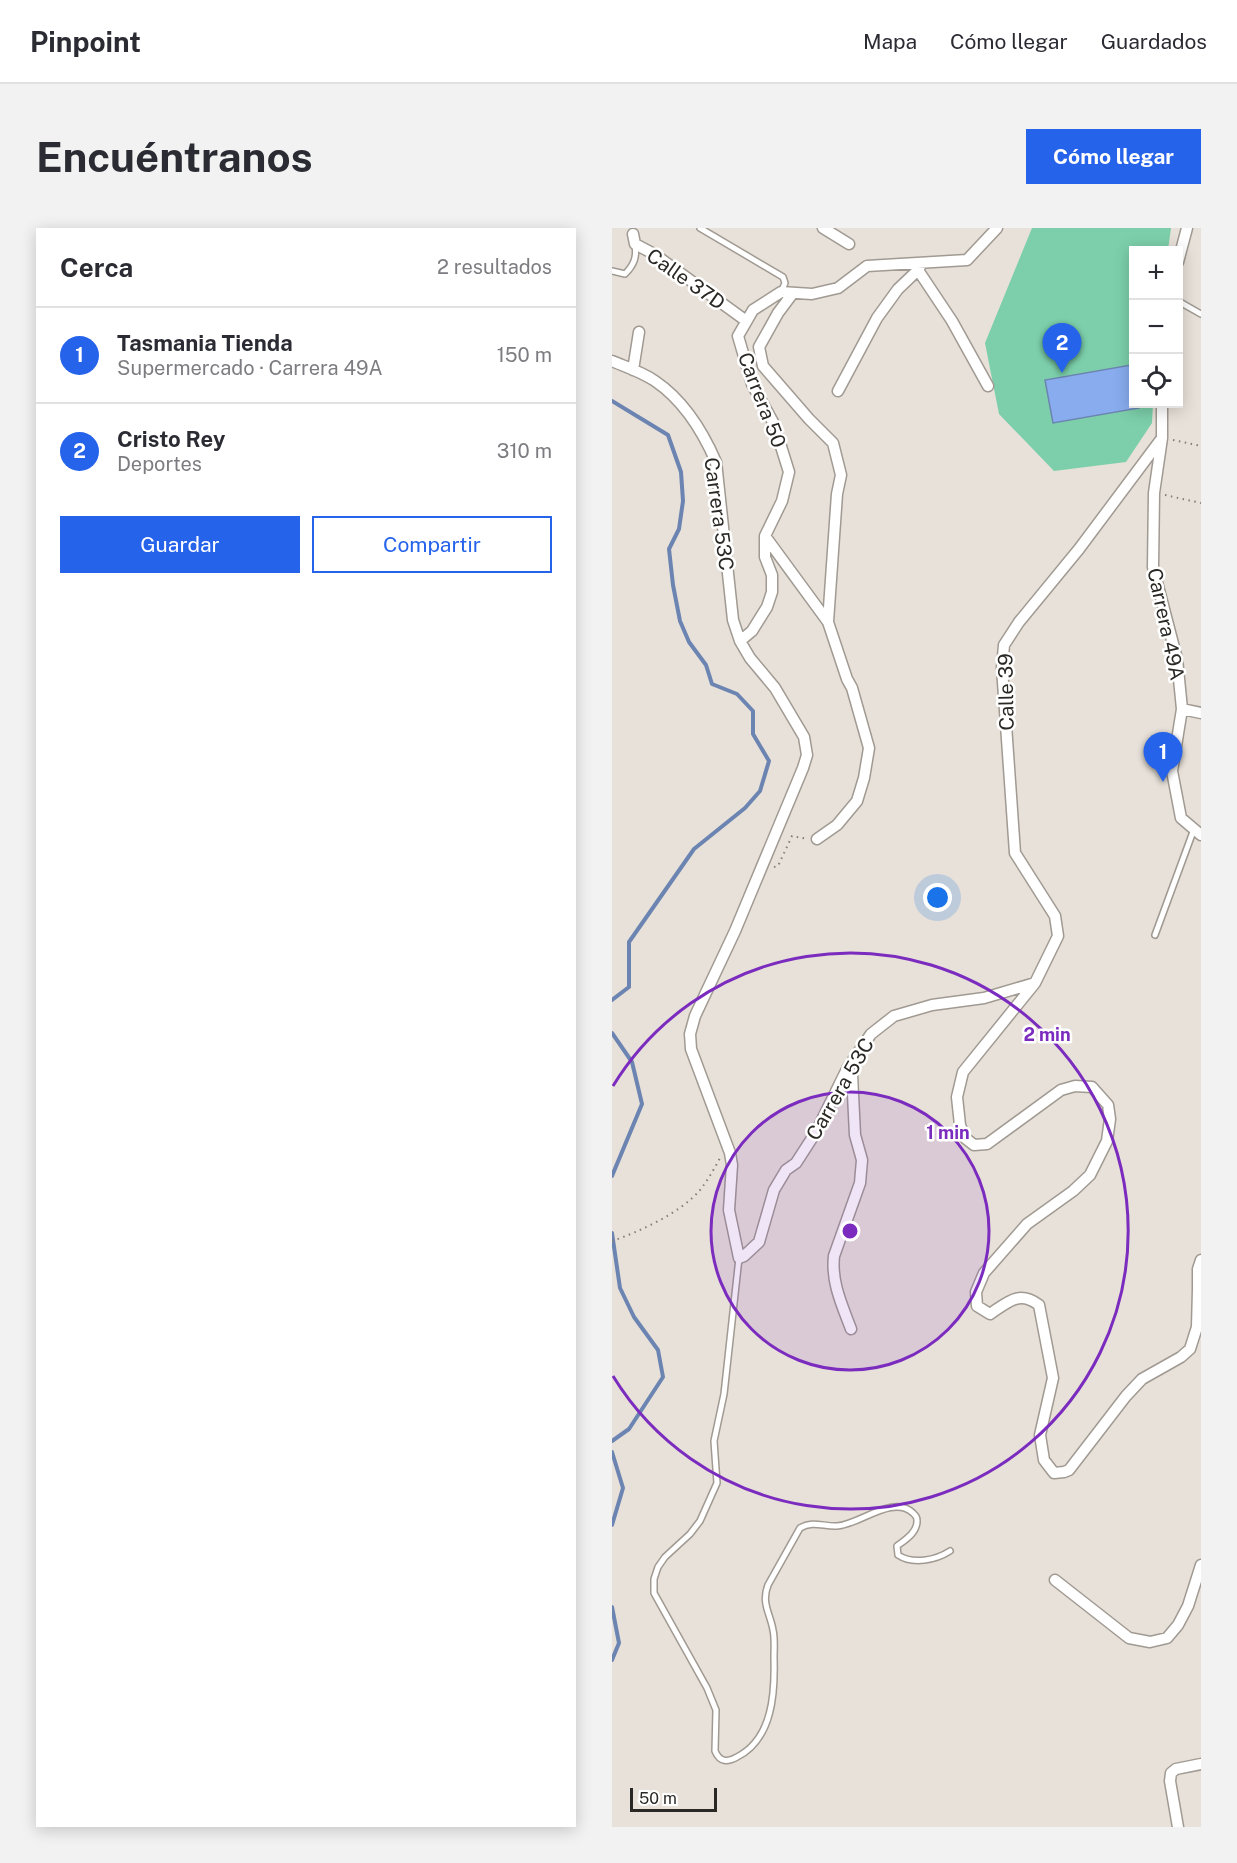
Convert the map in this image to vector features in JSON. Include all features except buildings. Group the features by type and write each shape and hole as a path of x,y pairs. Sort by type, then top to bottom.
{"street":[{"path":"823,228 849,244"},
{"path":"746,321 753,310 781,292 812,294 838,288 867,266 920,267 967,260 997,228"},
{"path":"1183,246 1187,228"},
{"name":"Calle 37D","path":"633,235 654,254 746,321"},
{"path":"920,267 988,386"},
{"path":"838,391 877,318 898,289 920,267"},
{"path":"793,293 778,313 759,347 763,366 833,444 841,475 837,494 828,622"},
{"name":"Carrera 50","path":"746,321 738,336 752,384 774,424 789,472 782,501 765,536"},
{"path":"633,370 639,332"},
{"name":"Carrera 53C","path":"612,361 654,381 675,398 706,440 716,462 733,620 740,641 750,658 775,688 804,737 807,755 735,931 695,1016 690,1034 691,1049 730,1153 732,1165 729,1210 739,1258 759,1242 774,1190 786,1170 796,1163 816,1132 847,1069 871,1034 894,1016 932,1005 984,998 1035,983"},
{"name":"Carrera 49A","path":"1162,408 1162,438 1154,492 1152,567 1177,659 1182,709 1172,771 1181,818 1197,832"},
{"name":"Calle 39","path":"1162,438 1079,549 1019,622 1004,645 1002,668 1016,853 1055,916 1058,936 1035,983 963,1072 957,1097 960,1125 965,1138 974,1145 987,1144 1061,1090 1075,1086 1092,1087 1108,1105 1110,1119 1107,1141 1090,1175 1073,1191 1027,1224 984,1273 976,1292 977,1306 990,1314 1016,1298 1029,1298 1039,1305 1053,1378 1040,1435 1044,1460 1054,1473 1064,1473 1069,1470 1126,1396 1142,1379 1181,1357 1190,1349 1197,1327 1200,1292"},
{"path":"765,536 828,622 852,688 869,748 857,801 837,825 817,839"},
{"path":"740,641 752,631 767,607 772,592 772,575 765,557 765,536"},
{"path":"1182,709 1201,713"},
{"path":"847,1069 852,1074 855,1135 862,1160 860,1183 834,1256 833,1266 834,1283 851,1329"},
{"path":"1200,1292 1198,1269 1201,1260"},
{"path":"1055,1580 1130,1638 1150,1642 1167,1638 1178,1625 1188,1606 1201,1565"},
{"path":"1178,1827 1170,1781 1171,1773 1176,1769 1201,1764"}],"lane":[{"path":"700,228 783,276 785,282 781,292"},
{"name":"Calle 37D","path":"612,271 625,274 632,267 636,254 633,235"},
{"path":"1183,303 1201,314"},
{"path":"1155,935 1197,832"},
{"path":"739,1258 724,1394 714,1441 717,1483 700,1521 690,1534 664,1557 654,1579 654,1593 716,1710 715,1751 718,1757 726,1761 740,1756 753,1745 768,1720 775,1685 774,1630 766,1608 765,1595 768,1585 800,1528 815,1523 828,1526 843,1525 875,1512 901,1507 913,1514 917,1521 913,1533 897,1546 898,1556 905,1559 924,1560 938,1558 950,1551"}],"path":[{"path":"1162,438 1201,446"},
{"path":"1154,492 1201,503"},
{"path":"759,873 778,866 792,836 817,839"},
{"path":"612,1240 636,1233 688,1203 701,1189 720,1158 730,1153"}],"green space":[{"path":"1032,228 1171,228 1169,246 1129,246 1129,408 1153,408 1152,423 1126,462 1054,471 999,414 985,343"}],"water":[{"path":"1129,365 1129,408 1139,408 1053,423 1045,380"}],"waterway":[{"path":"612,401 668,435 681,472 683,501 679,529 669,549 680,621 689,642 706,665 712,684 737,694 753,711 753,734 769,761 760,791 745,808 694,849 629,942 629,987 612,1000"},
{"path":"612,1033 632,1062 642,1104 612,1176"},
{"path":"612,1233 620,1288 634,1317 658,1350 663,1377 629,1429 612,1441"},
{"path":"612,1452 623,1488 612,1525"},
{"path":"612,1607 619,1643 612,1660"}],"place":[{"name":"Cristo Rey","path":"1062,373"},
{"name":"Tasmania Tienda","path":"1163,782"}]}
